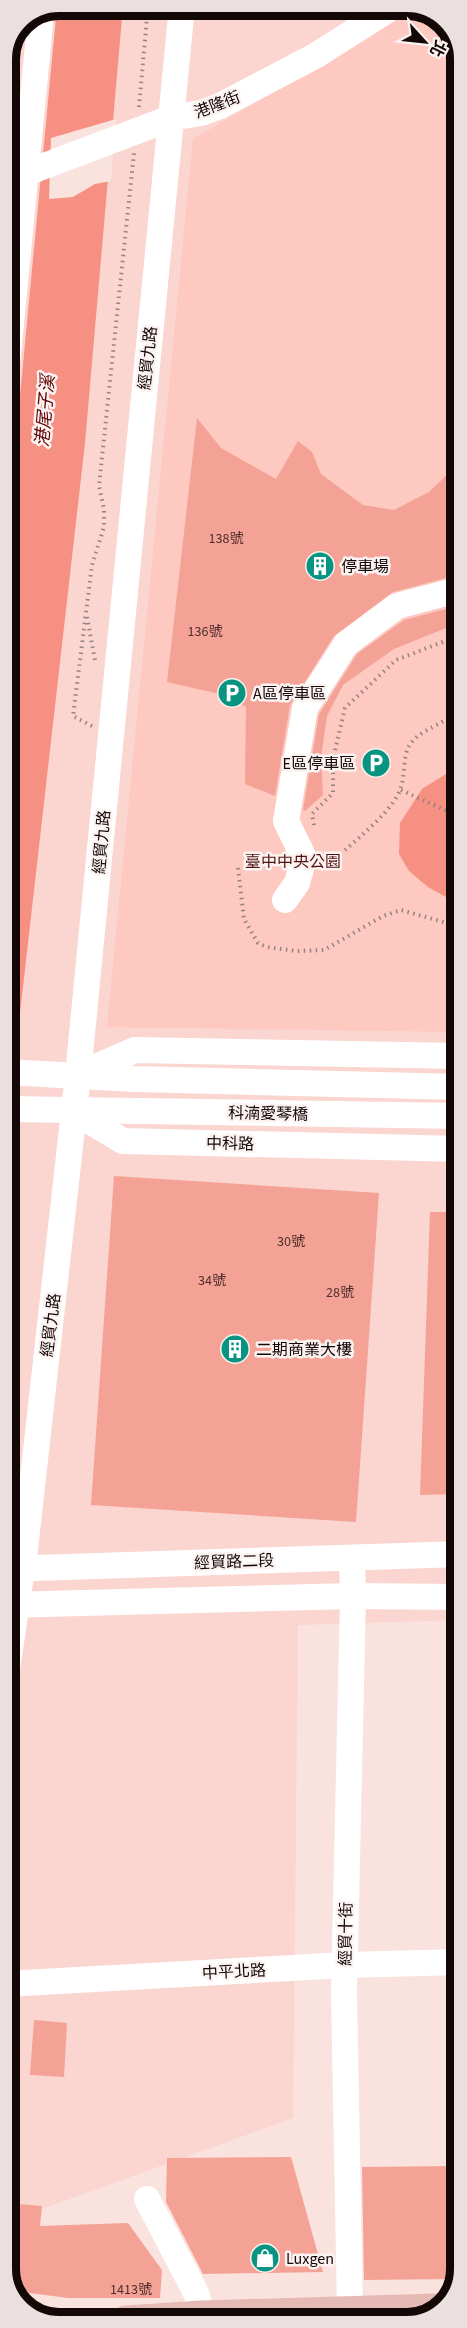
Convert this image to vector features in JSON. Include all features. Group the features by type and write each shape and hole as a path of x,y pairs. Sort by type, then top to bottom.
{"main road":[{"path":"350,2311 417,2310"}],"street":[{"name":"經貿九路","path":"17,1544 62,1111 68,1074 154,119 179,17"},
{"name":"港隆街","path":"32,171 154,119 201,113 220,106 315,56 377,17"},
{"path":"16,296 32,171 41,21"},
{"path":"285,900 297,884 304,858 285,821 305,708 346,644 397,606 450,592"},
{"path":"16,1072 68,1074 135,1050 450,1056"},
{"name":"科湳愛琴橋","path":"68,1074 134,1079 450,1087"},
{"name":"中科路","path":"16,1109 62,1111 123,1141 450,1149"},
{"name":"科湳愛琴橋","path":"62,1111 450,1116"},
{"name":"經貿路二段","path":"17,1569 450,1554"},
{"name":"經貿十街","path":"350,2311 345,1965 352,1557"},
{"path":"17,1605 353,1596 450,1597"},
{"name":"中平北路","path":"17,1983 345,1965 450,1962"},
{"path":"147,2199 197,2295 200,2311"}],"path":[{"path":"149,17 154,119"},
{"path":"98,730 73,716 92,565 104,527 104,509 99,486 135,149"},
{"path":"86,610 96,664"},
{"path":"315,835 312,814 333,794 333,759 345,708 396,660 450,639"},
{"path":"345,850 375,824 401,790 409,746 427,729 443,723 450,716"},
{"path":"401,790 450,812"},
{"path":"238,868 244,919 258,943 267,948 296,951 324,950 382,916 401,910 450,924"}],"shaded area":[{"path":"51,17 416,17 438,29 446,41 450,54 450,1620 298,1625 293,2118 17,2218 16,60 20,43 29,29"}],"green space":[{"name":"臺中中央公園","path":"392,17 416,17 431,24 443,36 450,54 450,1032 107,1027 193,139 332,58"}],"water":[{"name":"港尾子溪","path":"56,17 122,17 85,443 16,1044 16,436"},
{"path":"446,774 450,774 450,898 428,887 409,871 399,854 400,823 422,789"}],"pier":[{"path":"116,119 111,181 95,184 73,197 49,199 51,138"},
{"path":"16,1040 20,1041 16,1072"}],"building":[{"name":"停車場","path":"197,418 221,448 276,479 298,441 312,452 321,474 363,505 394,510 429,492 450,472 450,577 393,592 334,636 290,705 275,796 245,784 246,707 224,695 167,682"},
{"path":"450,608 450,626 394,649 343,685 327,716 321,758 323,795 305,811 303,810 319,714 357,654 404,620"},
{"name":"二期商業大樓","path":"114,1176 379,1193 356,1522 91,1505"},
{"path":"430,1212 450,1212 450,1494 420,1495"},
{"path":"34,2020 67,2023 64,2077 30,2075"},
{"path":"291,2157 323,2272 203,2274 166,2202 167,2158"},
{"path":"450,2166 449,2279 364,2280 362,2167"},
{"path":"19,2204 42,2206 40,2226 128,2223 162,2270 160,2298 68,2298 23,2292 17,2274"}],"place":[{"name":"停車場","path":"320,566"},
{"name":"A區停車區","path":"232,693"},
{"name":"E區停車區","path":"376,763"},
{"name":"二期商業大樓","path":"235,1349"},
{"name":"Luxgen","path":"265,2258"}]}
